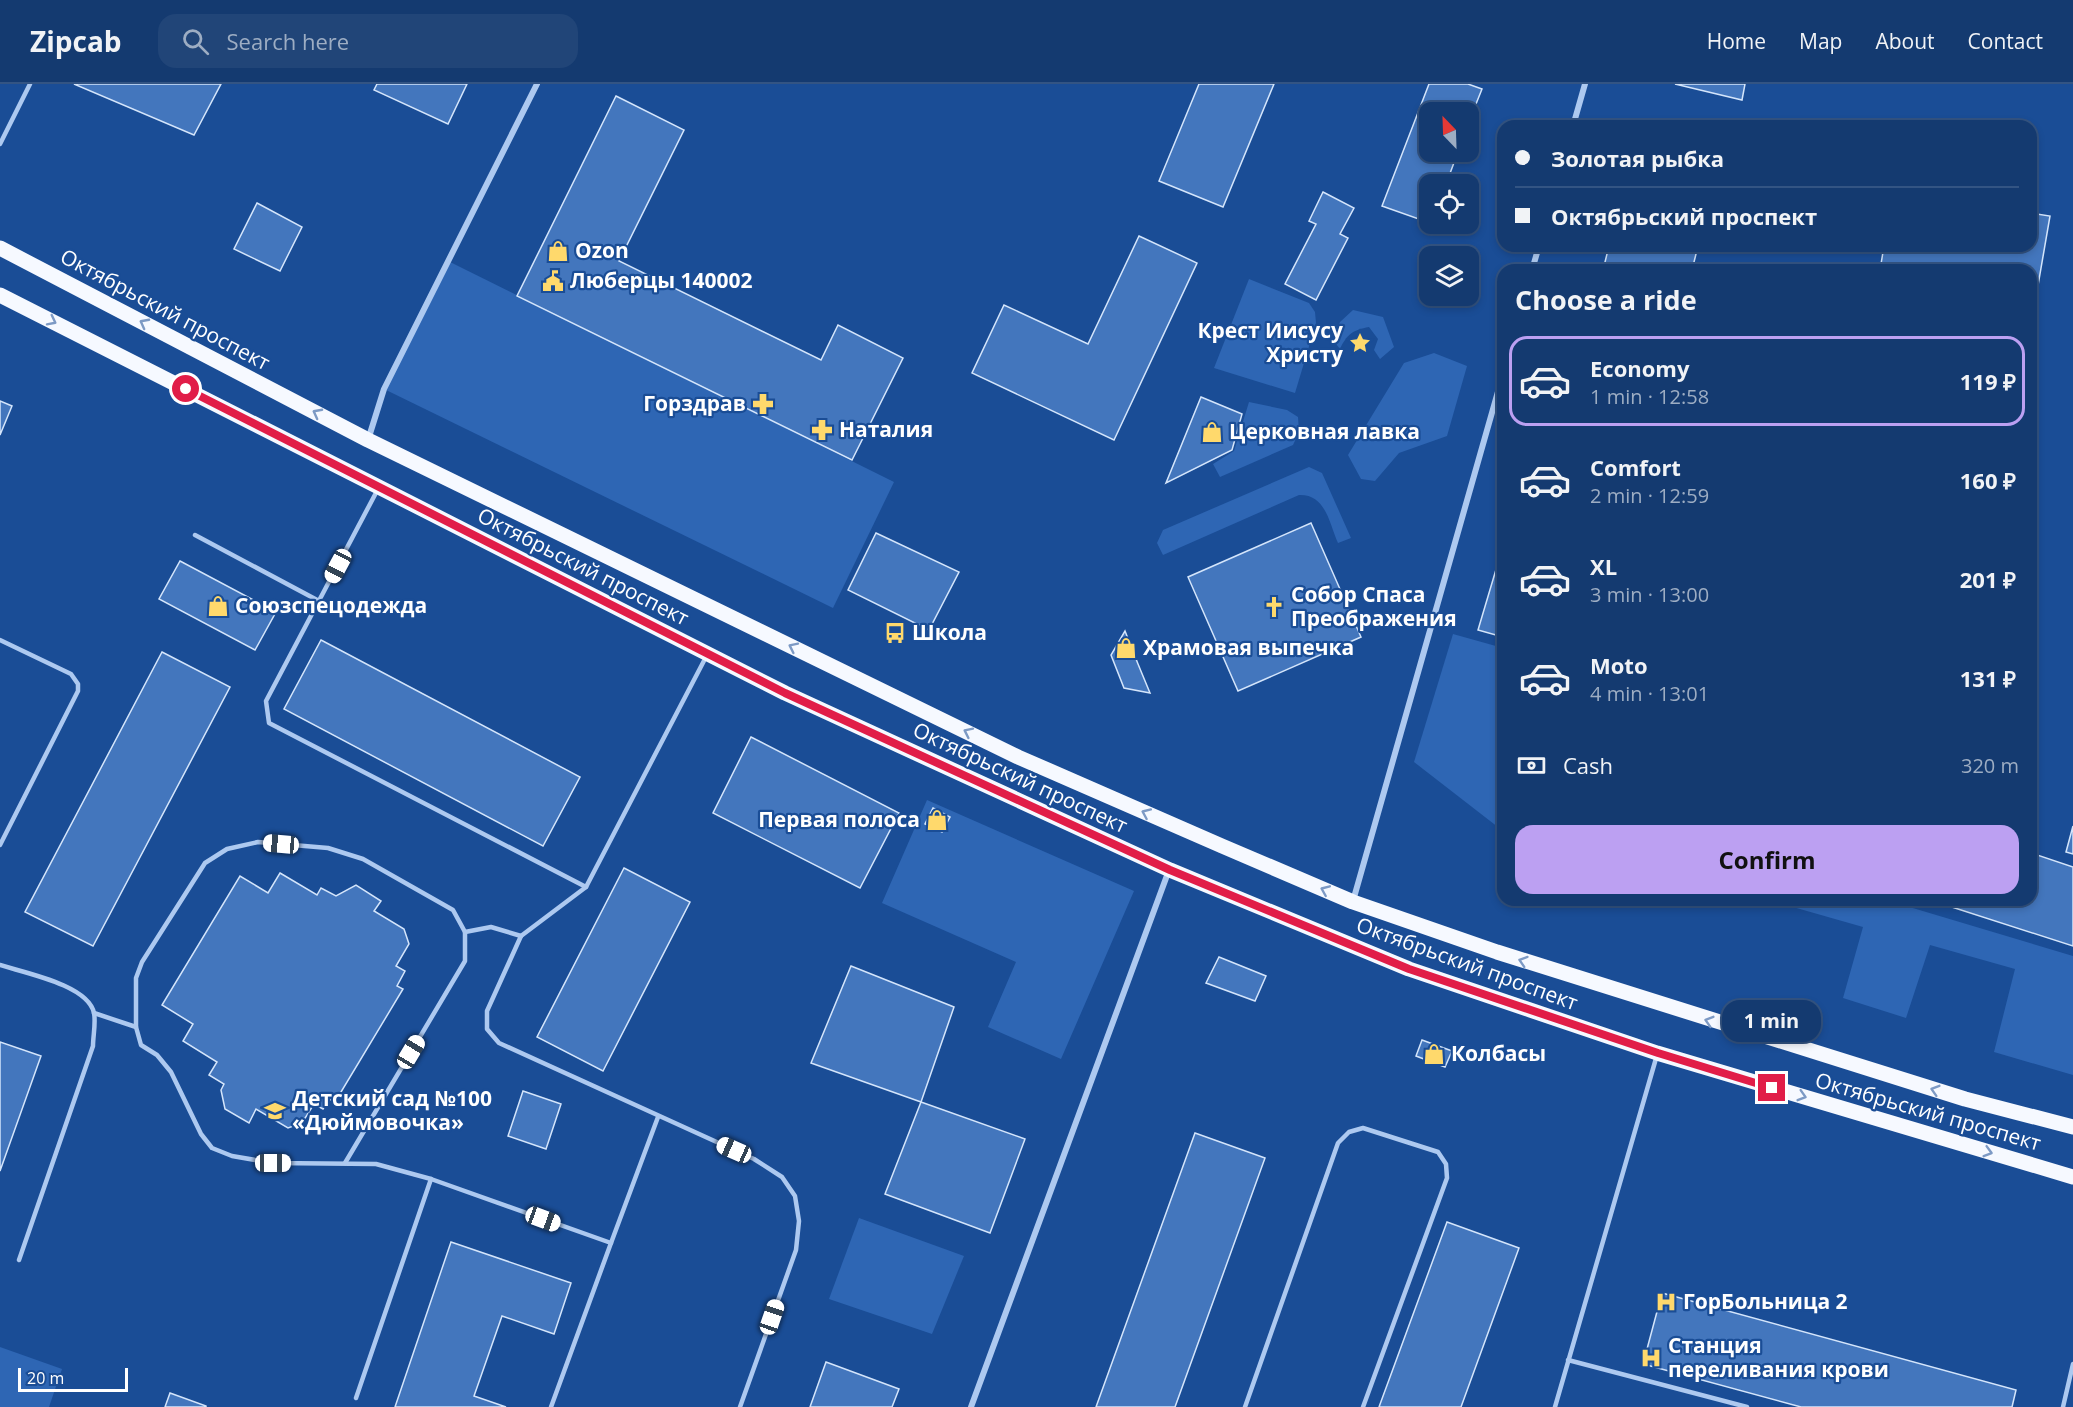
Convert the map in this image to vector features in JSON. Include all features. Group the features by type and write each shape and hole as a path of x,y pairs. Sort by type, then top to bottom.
{"main road":[{"name":"Октябрьский проспект","path":"0,248 369,440 1018,757 1353,902 1671,1009 1965,1099 2073,1127"},
{"name":"Октябрьский проспект","path":"0,295 785,693 1170,870 1409,969 1658,1053 2073,1177"}],"street":[{"path":"369,440 384,389 537,84"},
{"path":"1575,120 1585,84"},
{"path":"1353,902 1497,395"},
{"path":"971,1407 1170,870"}],"lane":[{"path":"0,144 30,84"},
{"path":"379,487 266,701 269,723 586,887"},
{"path":"195,535 319,601"},
{"path":"0,640 71,674 78,684 78,691 0,846"},
{"path":"708,654 586,887 521,936 487,1011 487,1029 499,1043 753,1159 782,1177 795,1196 799,1221 796,1250 740,1407"},
{"path":"345,1163 465,961 465,932 453,910 363,859 328,848 258,842 228,849 205,863 142,962 136,978 136,1027 141,1045 157,1055 171,1072 201,1134 212,1148 232,1156 273,1163 376,1164 431,1179 611,1243"},
{"path":"465,932 491,927 521,936"},
{"path":"0,965 76,991 87,999 94,1013 93,1046 19,1260"},
{"path":"94,1013 136,1027"},
{"path":"1555,1407 1658,1053"},
{"path":"551,1407 657,1117"},
{"path":"1245,1407 1338,1143 1349,1132 1363,1128 1438,1152 1446,1164 1447,1178 1363,1407"},
{"path":"356,1398 431,1179"},
{"path":"1568,1360 1747,1407"},
{"path":"2063,1407 2073,1364"}],"shaded area":[{"path":"448,261 894,482 833,608 384,389"},
{"path":"1249,279 1309,303 1315,312 1316,323 1295,393 1214,368"},
{"path":"1353,310 1383,317 1394,347 1380,359 1374,350 1378,339 1369,327 1351,334 1340,349 1333,340 1340,322"},
{"path":"1434,353 1467,366 1447,436 1399,453 1375,481 1361,479 1348,455 1404,363"},
{"path":"1249,402 1287,410 1298,417 1299,432 1293,445 1220,477 1213,464 1234,451"},
{"path":"1309,467 1322,473 1351,538 1338,543 1321,504 1308,496 1299,495 1163,555 1157,543 1163,530"},
{"path":"1453,634 1497,646 1497,826 1414,762"},
{"path":"927,800 1134,891 1061,1059 988,1027 1016,962 882,903"},
{"path":"1789,906 1906,906 2073,956 2073,1075 1994,1052 2015,969 1930,945 1906,1018 1843,998 1863,927"},
{"path":"859,1218 964,1256 932,1334 829,1299"},
{"path":"0,1347 62,1369 49,1407 0,1407"}],"building":[{"path":"74,84 221,84 194,135"},
{"path":"377,84 467,84 448,124 374,90"},
{"path":"1199,84 1274,84 1223,207 1159,181"},
{"path":"1429,84 1468,84 1482,89 1477,102 1422,102"},
{"path":"1675,84 1745,84 1742,100"},
{"path":"616,96 684,130 619,261 821,360 838,325 903,358 852,460 517,296"},
{"path":"1419,110 1419,162 1454,162 1450,174 1419,174 1419,219 1382,206"},
{"path":"1323,192 1354,208 1340,234 1348,238 1316,300 1285,284 1316,224 1309,221"},
{"path":"257,203 302,227 280,271 234,249"},
{"path":"2037,214 2050,216 2037,291 2037,264 1881,264 1883,252 2037,252"},
{"path":"1139,236 1197,263 1114,440 972,373 1004,305 1088,344"},
{"path":"1608,252 1696,252 1694,264 1604,264"},
{"name":"Церковная лавка","path":"1201,397 1242,414 1232,450 1166,483"},
{"path":"0,401 12,406 0,435"},
{"name":"Собор Спаса Преображения","path":"1311,523 1361,637 1238,691 1188,577"},
{"path":"876,533 959,572 929,630 848,590"},
{"path":"180,561 276,612 255,650 159,599"},
{"path":"1497,566 1497,635 1478,630"},
{"path":"1125,631 1150,693 1124,688 1111,655"},
{"path":"321,640 580,777 543,846 284,709"},
{"path":"162,652 230,687 93,946 25,912"},
{"path":"751,737 899,813 860,888 713,813"},
{"name":"Первая полоса","path":"933,808 950,817 942,832 925,824"},
{"path":"2073,826 2073,854 2066,852"},
{"path":"2037,855 2073,867 2073,946 1949,906 2037,906"},
{"path":"624,868 690,902 603,1071 537,1037"},
{"path":"280,873 317,895 321,888 336,896 356,885 381,901 374,911 404,929 409,944 396,966 405,971 397,986 403,989 335,1102 329,1099 323,1109 314,1104 302,1123 288,1128 256,1109 249,1123 225,1109 221,1090 224,1084 209,1075 217,1062 183,1041 193,1024 162,1005 240,876 268,893"},
{"path":"1219,957 1266,976 1255,1001 1206,983"},
{"path":"851,966 954,1007 921,1102 811,1063"},
{"name":"Колбасы","path":"1422,1040 1452,1051 1445,1067 1416,1056"},
{"path":"0,1042 41,1056 0,1171"},
{"path":"523,1091 561,1104 546,1149 508,1136"},
{"path":"921,1102 1025,1139 990,1233 885,1194"},
{"path":"1195,1133 1265,1158 1175,1407 1096,1407"},
{"path":"1447,1222 1519,1248 1461,1407 1379,1407"},
{"path":"451,1242 571,1283 554,1334 502,1316 474,1396 506,1407 395,1407"},
{"path":"1662,1293 2016,1390 2012,1407 1801,1407 1643,1364"},
{"path":"826,1362 899,1389 892,1407 810,1407"},
{"path":"170,1393 206,1406 206,1407 165,1407"}],"place":[{"name":"Ozon","path":"558,251"},
{"name":"Люберцы 140002","path":"553,281"},
{"name":"Крест Иисусу Христу","path":"1360,343"},
{"name":"Горздрав","path":"763,404"},
{"name":"Наталия","path":"822,430"},
{"name":"Церковная лавка","path":"1212,432"},
{"name":"Союзспецодежда","path":"218,606"},
{"name":"Собор Спаса Преображения","path":"1274,607"},
{"name":"Школа","path":"895,633"},
{"name":"Храмовая выпечка","path":"1126,648"},
{"name":"Первая полоса","path":"937,820"},
{"name":"Колбасы","path":"1434,1054"},
{"name":"Детский сад №100 «Дюймовочка»","path":"275,1111"},
{"name":"ГорБольница 2","path":"1666,1302"},
{"name":"Станция переливания крови","path":"1651,1358"}],"route":[{"path":"186,389 785,693 1170,870 1409,969 1658,1053 1772,1088"}]}
